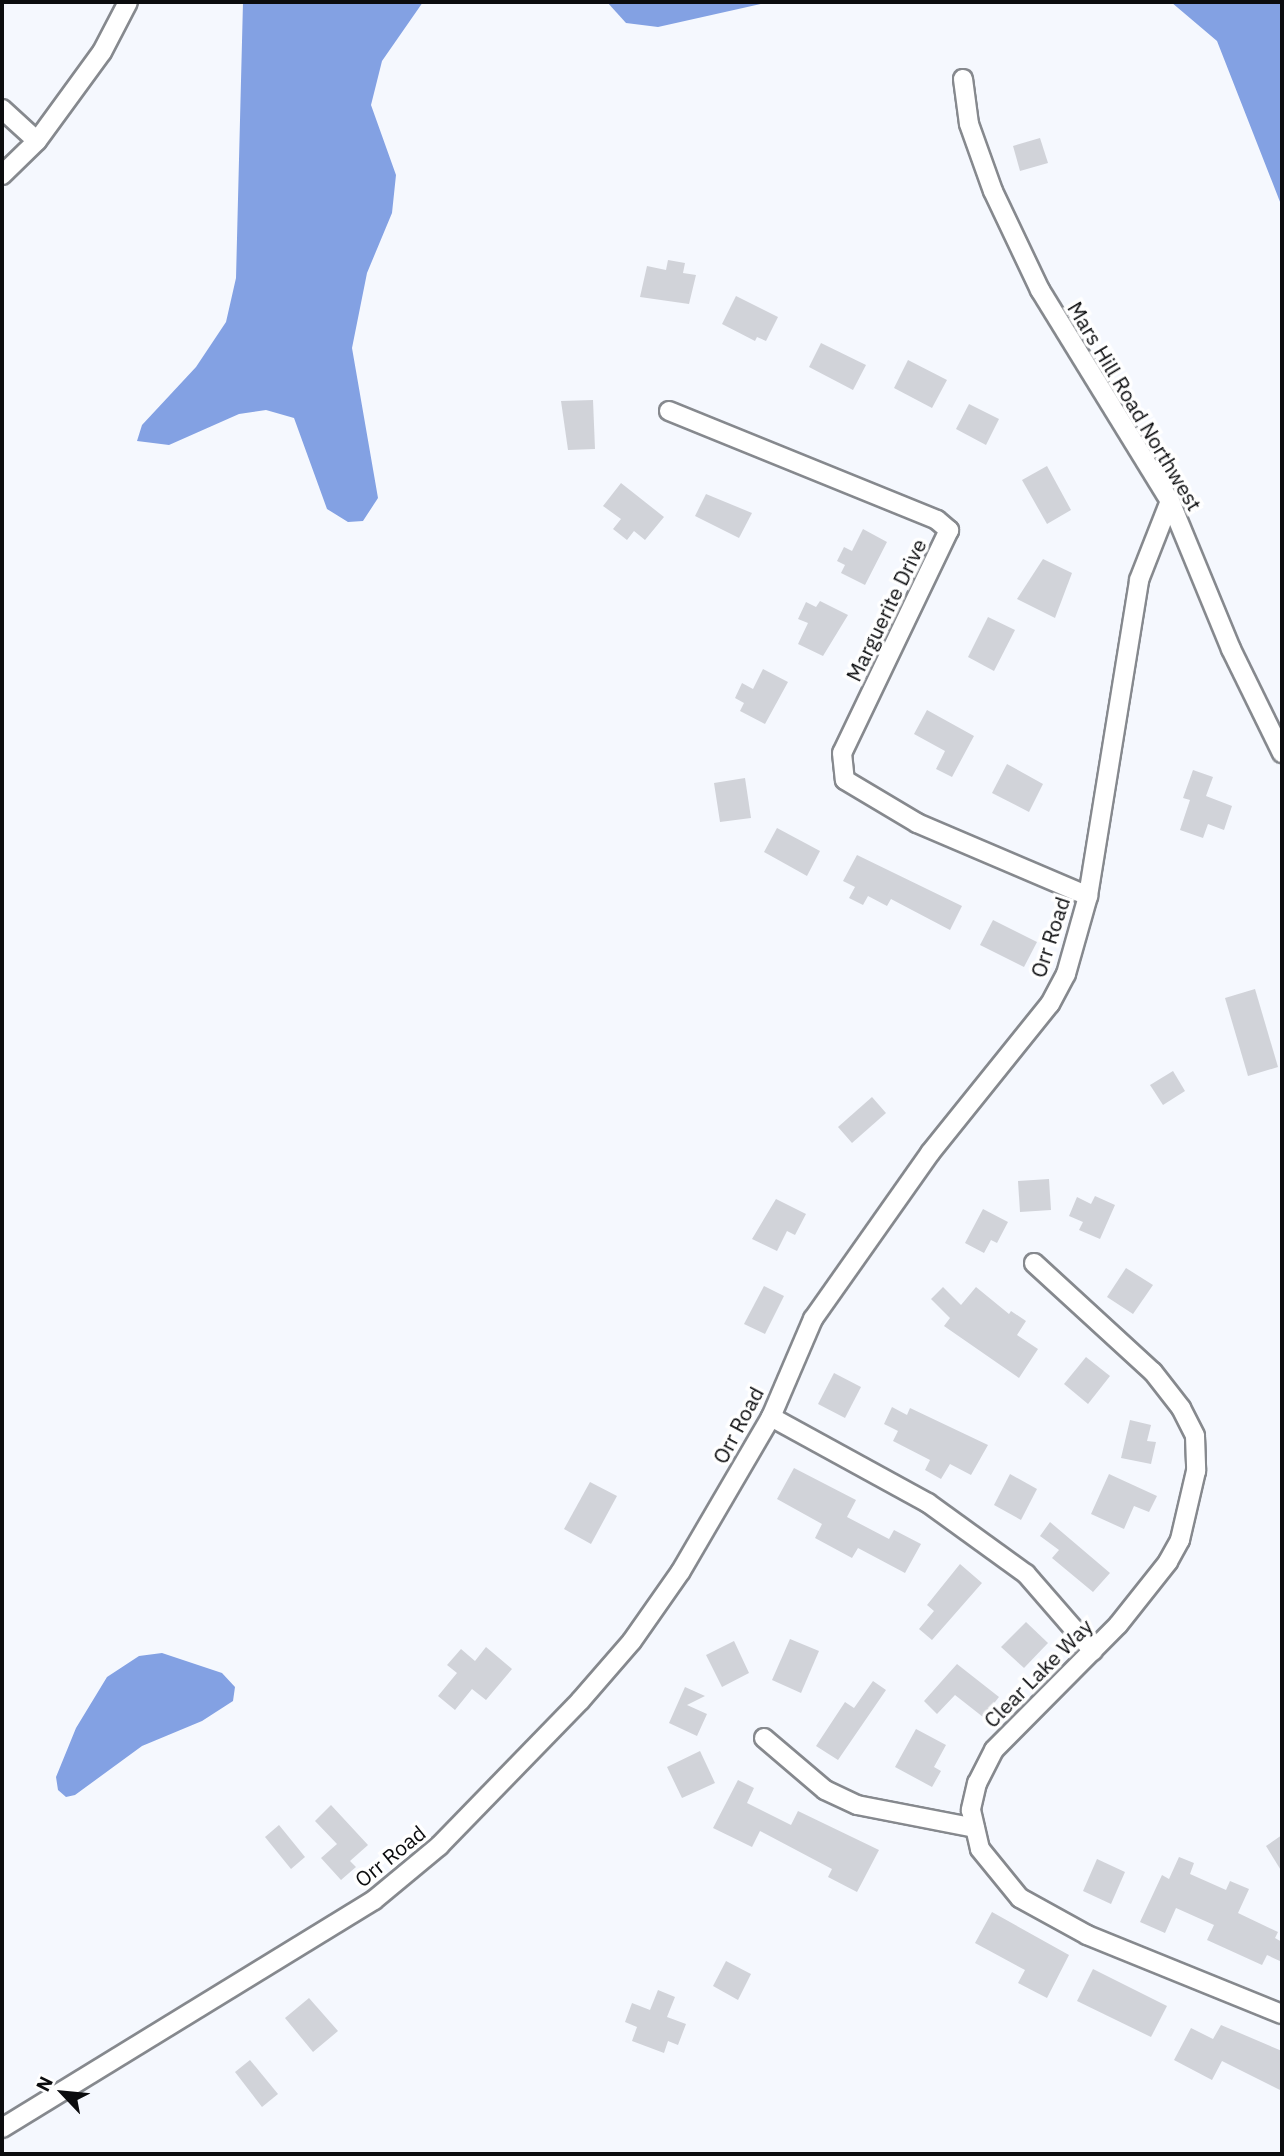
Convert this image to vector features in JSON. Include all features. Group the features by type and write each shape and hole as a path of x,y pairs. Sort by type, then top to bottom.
{"street":[{"path":"2,175 37,141 102,52 128,2"},
{"name":"Mars Hill Road Northwest","path":"963,79 969,124 985,169 1040,290 1170,501 1231,649 1282,753"},
{"path":"2,109 37,141"},
{"name":"Marguerite Drive","path":"669,411 937,520 949,530 842,753 845,780 917,823 1088,896"},
{"name":"Orr Road","path":"2,2128 374,1900 439,1846 580,1701 632,1641 681,1571 771,1417 813,1319 930,1153 1050,1004 1066,974 1088,896 1136,594 1170,501"},
{"name":"Clear Lake Way","path":"1034,1263 1153,1372 1181,1408 1195,1436 1195,1471 1180,1540 1126,1615 993,1750 977,1783 971,1810 979,1849 1020,1898 1087,1935 1282,2014"},
{"path":"771,1417 928,1503 1026,1574 1093,1651"},
{"path":"764,1738 825,1790 857,1805 975,1828"}],"water":[{"path":"243,2 423,2 382,61 371,105 396,175 392,213 367,273 352,348 378,498 363,521 348,522 327,509 294,418 266,410 239,414 169,445 137,441 142,425 196,367 226,322 236,278"},
{"path":"607,2 770,2 658,27 626,23"},
{"path":"1171,2 1282,2 1282,207 1217,41"},
{"path":"162,1653 222,1673 235,1687 233,1701 202,1721 142,1746 75,1795 66,1797 58,1790 56,1777 76,1728 107,1677 139,1656"}],"building":[{"path":"1040,138 1048,163 1020,171 1013,146"},
{"path":"668,260 685,263 683,273 696,275 689,304 640,297 647,266 666,270"},
{"path":"736,296 778,317 766,341 757,337 755,341 722,324"},
{"path":"821,343 866,365 853,390 809,367"},
{"path":"908,360 947,380 932,408 894,388"},
{"path":"593,400 595,449 568,450 561,401"},
{"path":"969,404 999,419 986,445 956,429"},
{"path":"1047,466 1071,510 1047,524 1022,480"},
{"path":"621,483 664,517 645,540 634,531 627,540 613,529 621,519 603,506"},
{"path":"706,494 752,513 739,538 695,516"},
{"path":"863,529 887,542 865,585 841,573 845,565 837,561 844,547 852,551"},
{"path":"1043,559 1072,573 1055,618 1017,599"},
{"path":"820,601 848,615 823,656 798,644 808,623 798,619 806,602 816,607"},
{"path":"988,617 1015,630 994,671 968,657"},
{"path":"763,669 788,682 765,724 740,711 744,703 735,698 742,683 753,689"},
{"path":"927,710 974,736 952,777 936,769 945,751 914,734"},
{"path":"1007,764 1043,784 1029,812 992,793"},
{"path":"1193,770 1213,777 1206,796 1232,806 1224,830 1208,824 1203,838 1180,830 1190,800 1183,798"},
{"path":"745,778 751,818 720,822 714,783"},
{"path":"777,828 820,851 807,876 764,852"},
{"path":"857,855 962,906 950,930 891,899 887,906 868,896 863,905 849,898 855,887 843,881"},
{"path":"993,920 1037,942 1024,967 980,945"},
{"path":"1255,989 1278,1067 1248,1076 1225,998"},
{"path":"1173,1071 1185,1091 1163,1105 1150,1085"},
{"path":"872,1097 886,1113 852,1143 838,1127"},
{"path":"1049,1179 1051,1210 1020,1212 1018,1181"},
{"path":"1095,1196 1115,1205 1100,1239 1079,1230 1083,1222 1069,1216 1077,1197 1091,1204"},
{"path":"776,1199 806,1214 795,1235 787,1231 777,1251 752,1239"},
{"path":"983,1209 1008,1222 997,1243 991,1240 984,1253 965,1243"},
{"path":"1126,1268 1153,1285 1133,1314 1107,1297"},
{"path":"764,1286 784,1296 765,1334 744,1324"},
{"path":"943,1287 961,1305 976,1287 1009,1314 1011,1311 1026,1321 1017,1335 1038,1349 1019,1378 944,1326 950,1318 931,1299"},
{"path":"1086,1357 1110,1376 1088,1404 1064,1384"},
{"path":"834,1373 861,1387 845,1418 818,1404"},
{"path":"892,1407 907,1415 910,1408 988,1445 971,1475 950,1464 941,1479 925,1470 930,1460 893,1441 898,1431 884,1424"},
{"path":"1130,1420 1151,1425 1147,1441 1156,1442 1151,1464 1121,1458"},
{"path":"794,1468 856,1500 847,1517 889,1539 894,1530 921,1544 905,1573 858,1548 852,1558 815,1538 822,1524 777,1499"},
{"path":"1010,1474 1037,1489 1021,1520 994,1505"},
{"path":"1109,1474 1157,1496 1149,1512 1134,1506 1124,1529 1091,1514"},
{"path":"590,1482 617,1496 591,1544 564,1529"},
{"path":"1050,1522 1110,1573 1093,1592 1052,1558 1059,1550 1040,1536"},
{"path":"960,1564 982,1583 932,1640 919,1629 934,1611 927,1605"},
{"path":"1026,1622 1048,1643 1024,1668 1001,1647"},
{"path":"790,1639 819,1651 801,1693 772,1680"},
{"path":"734,1641 749,1673 722,1687 706,1655"},
{"path":"486,1647 512,1669 486,1700 472,1689 455,1710 438,1696 457,1673 447,1665 461,1649 475,1661"},
{"path":"957,1664 999,1697 983,1717 955,1695 937,1714 924,1701"},
{"path":"873,1681 886,1690 838,1760 816,1746 845,1702 854,1708"},
{"path":"685,1687 705,1696 687,1705 707,1714 697,1736 669,1723"},
{"path":"916,1729 946,1745 934,1767 941,1771 932,1787 895,1767"},
{"path":"700,1751 715,1783 682,1798 667,1767"},
{"path":"738,1780 754,1788 747,1803 791,1825 798,1811 879,1850 857,1892 828,1877 832,1869 760,1831 752,1847 713,1828"},
{"path":"331,1805 368,1845 350,1861 356,1867 341,1880 321,1858 337,1844 315,1821"},
{"path":"279,1825 305,1857 291,1869 265,1837"},
{"path":"1282,1835 1282,1872 1266,1846"},
{"path":"1179,1857 1194,1863 1190,1874 1226,1890 1230,1881 1249,1889 1238,1913 1278,1932 1275,1938 1282,1942 1282,1962 1267,1955 1262,1965 1207,1940 1214,1925 1176,1908 1165,1933 1140,1922 1162,1875 1169,1879"},
{"path":"1097,1859 1125,1872 1111,1904 1083,1891"},
{"path":"992,1912 1069,1955 1047,1998 1018,1983 1025,1970 975,1943"},
{"path":"726,1961 751,1974 738,2000 713,1986"},
{"path":"1093,1969 1167,2006 1151,2037 1077,2001"},
{"path":"658,1990 675,1997 667,2017 686,2024 678,2045 668,2041 664,2053 632,2041 637,2027 625,2022 632,2003 650,2010"},
{"path":"309,1998 338,2031 313,2052 285,2018"},
{"path":"1221,2025 1282,2051 1282,2091 1222,2061 1212,2080 1174,2060 1191,2028 1213,2039"},
{"path":"250,2060 278,2094 262,2107 235,2072"}]}
